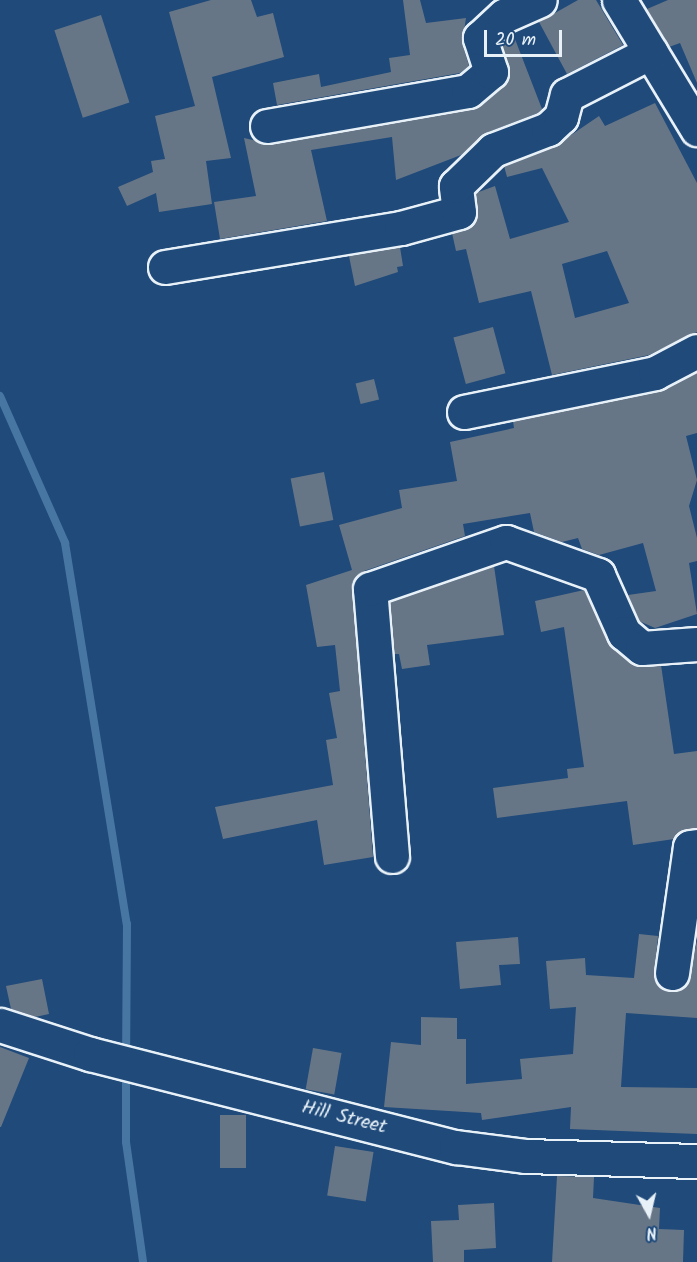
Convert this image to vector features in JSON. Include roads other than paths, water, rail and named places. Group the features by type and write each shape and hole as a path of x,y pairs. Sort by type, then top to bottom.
{"street":[{"path":"267,126 468,92 491,72 480,38 504,16 540,0"},
{"path":"619,0 692,109"},
{"path":"165,267 401,228 459,212 456,186 493,150 548,129 561,117 567,95 651,51"},
{"path":"464,412 655,373 697,351"},
{"path":"392,856 370,589 506,542 598,575 624,633 642,648 697,644"},
{"path":"672,973 690,847 697,846"},
{"name":"Hill Street","path":"0,1025 144,1068 456,1147 526,1156 697,1161"}],"waterway":[{"path":"0,396 65,543 127,924 126,1054"},
{"path":"126,1072 126,1142 143,1262"}]}
